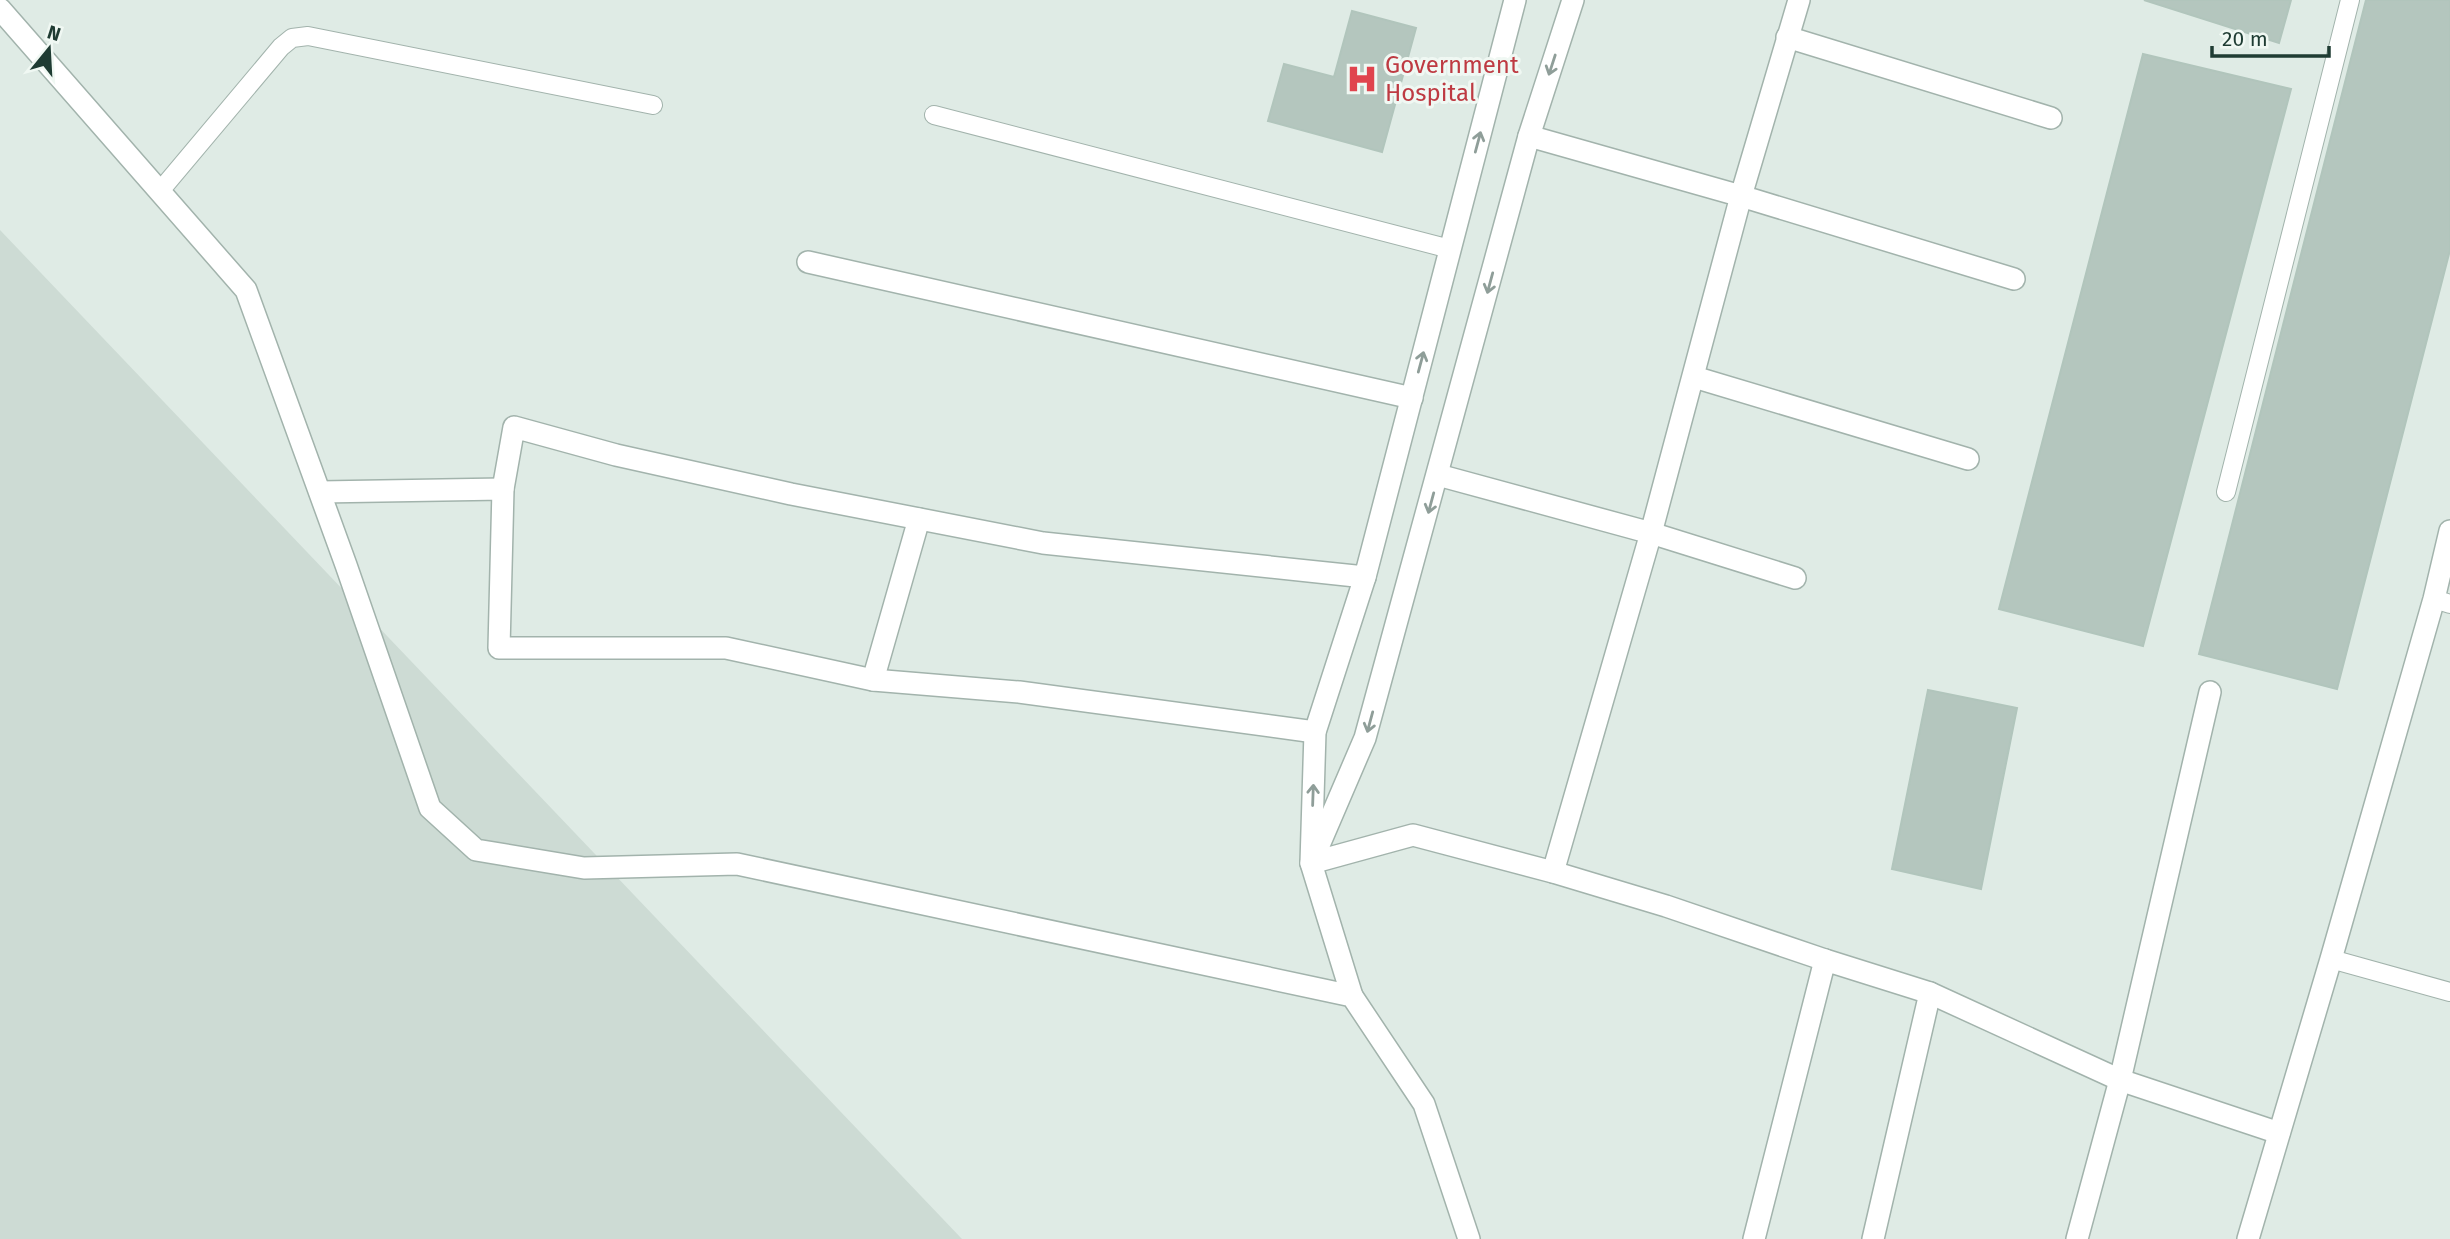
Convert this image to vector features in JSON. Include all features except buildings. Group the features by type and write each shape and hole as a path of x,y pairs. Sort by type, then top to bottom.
{"street":[{"path":"1469,1239 1424,1104 1352,996 1311,863 1315,732 1365,577 1515,0"},
{"path":"1311,863 1365,738 1529,136 1573,0"},
{"path":"1553,872 1695,377 1741,196 1799,0"},
{"path":"0,9 246,290 320,492 430,808 476,850 584,869 737,864 1352,996"},
{"path":"1787,37 2051,118"},
{"path":"1529,136 1741,196 2014,279"},
{"path":"808,262 1412,398"},
{"path":"1695,377 1968,459"},
{"path":"1315,732 1019,692 873,680 726,648 499,648 503,489 514,427 617,455 791,494 1043,543 1365,577"},
{"path":"1438,475 1651,533 1795,578"},
{"path":"320,492 503,489"},
{"path":"873,680 919,519"},
{"path":"2248,1239 2442,601 2450,531"},
{"path":"2077,1239 2120,1080 2210,692"},
{"path":"1311,863 1413,835 1553,872 1930,993 2120,1080 2279,1133"},
{"path":"1754,1239 1825,960"},
{"path":"1873,1239 1930,993"}],"lane":[{"path":"2226,492 2350,0"},
{"path":"160,191 281,47 292,38 308,36 653,106"},
{"path":"933,115 1450,249"},
{"path":"2332,959 2450,992"}],"shaded area":[{"path":"0,230 962,1239 0,1239"}],"place":[{"name":"Government Hospital","path":"1362,79"}]}
